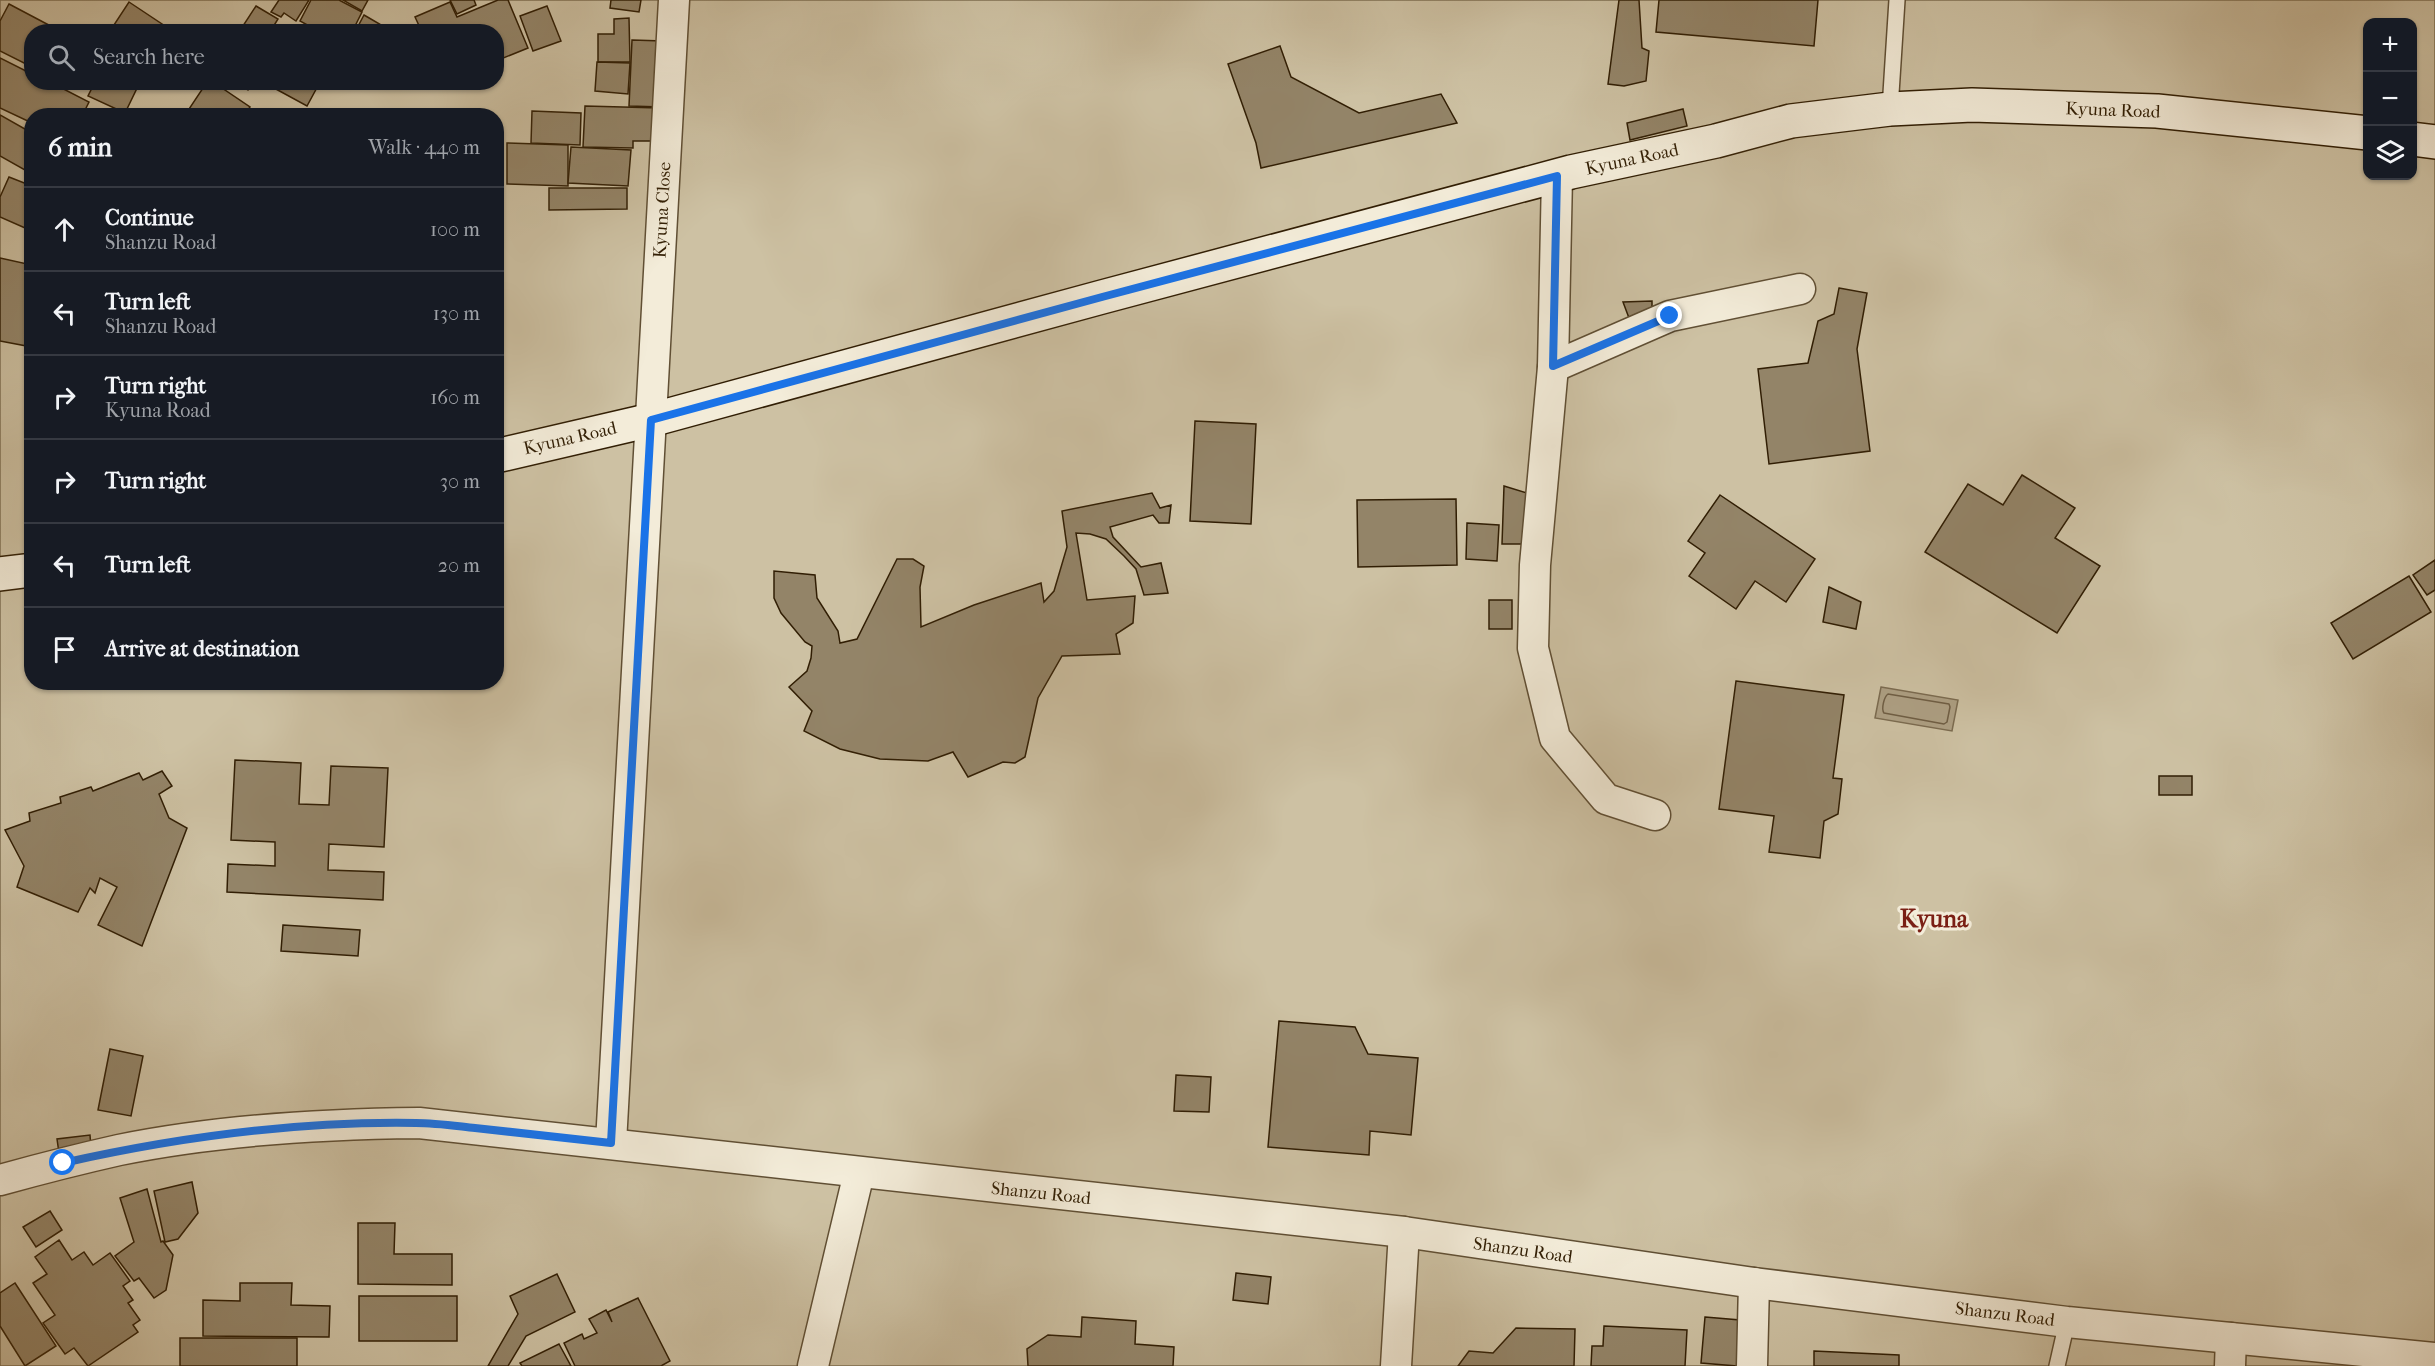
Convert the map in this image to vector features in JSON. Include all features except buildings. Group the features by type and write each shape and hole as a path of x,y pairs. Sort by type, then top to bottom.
{"main road":[{"name":"Kyuna Road","path":"504,454 651,420 1557,176 1791,122 1890,109 1972,105 2157,111 2363,133"},
{"path":"2417,140 2435,142"},
{"path":"0,574 24,571"}],"street":[{"name":"Kyuna Close","path":"651,420 674,0"},
{"path":"1557,176 1553,366 1535,565 1533,648 1555,738 1606,799 1655,815"},
{"path":"1553,366 1670,316 1800,289"},
{"path":"611,1143 651,420"},
{"name":"Shanzu Road","path":"0,1180 122,1150 292,1126 419,1123 1404,1232 1754,1283 2067,1322 2230,1352 2435,1358"},
{"path":"813,1366 859,1173"},
{"path":"1396,1366 1404,1232"},
{"path":"1752,1366 1754,1283"}],"lane":[{"path":"1890,109 1897,0"},
{"path":"2057,1366 2067,1322"}],"shaded area":[{"path":"0,0 2435,0 2435,1366 0,1366"}],"water":[{"path":"1881,687 1958,700 1952,731 1875,718"}],"district":[{"name":"Kyuna","path":"1934,919"}],"route":[{"path":"63,1163 122,1150 236,1133 292,1126 356,1123 419,1123 611,1143 651,420 1557,176 1553,366 1670,316"}]}
